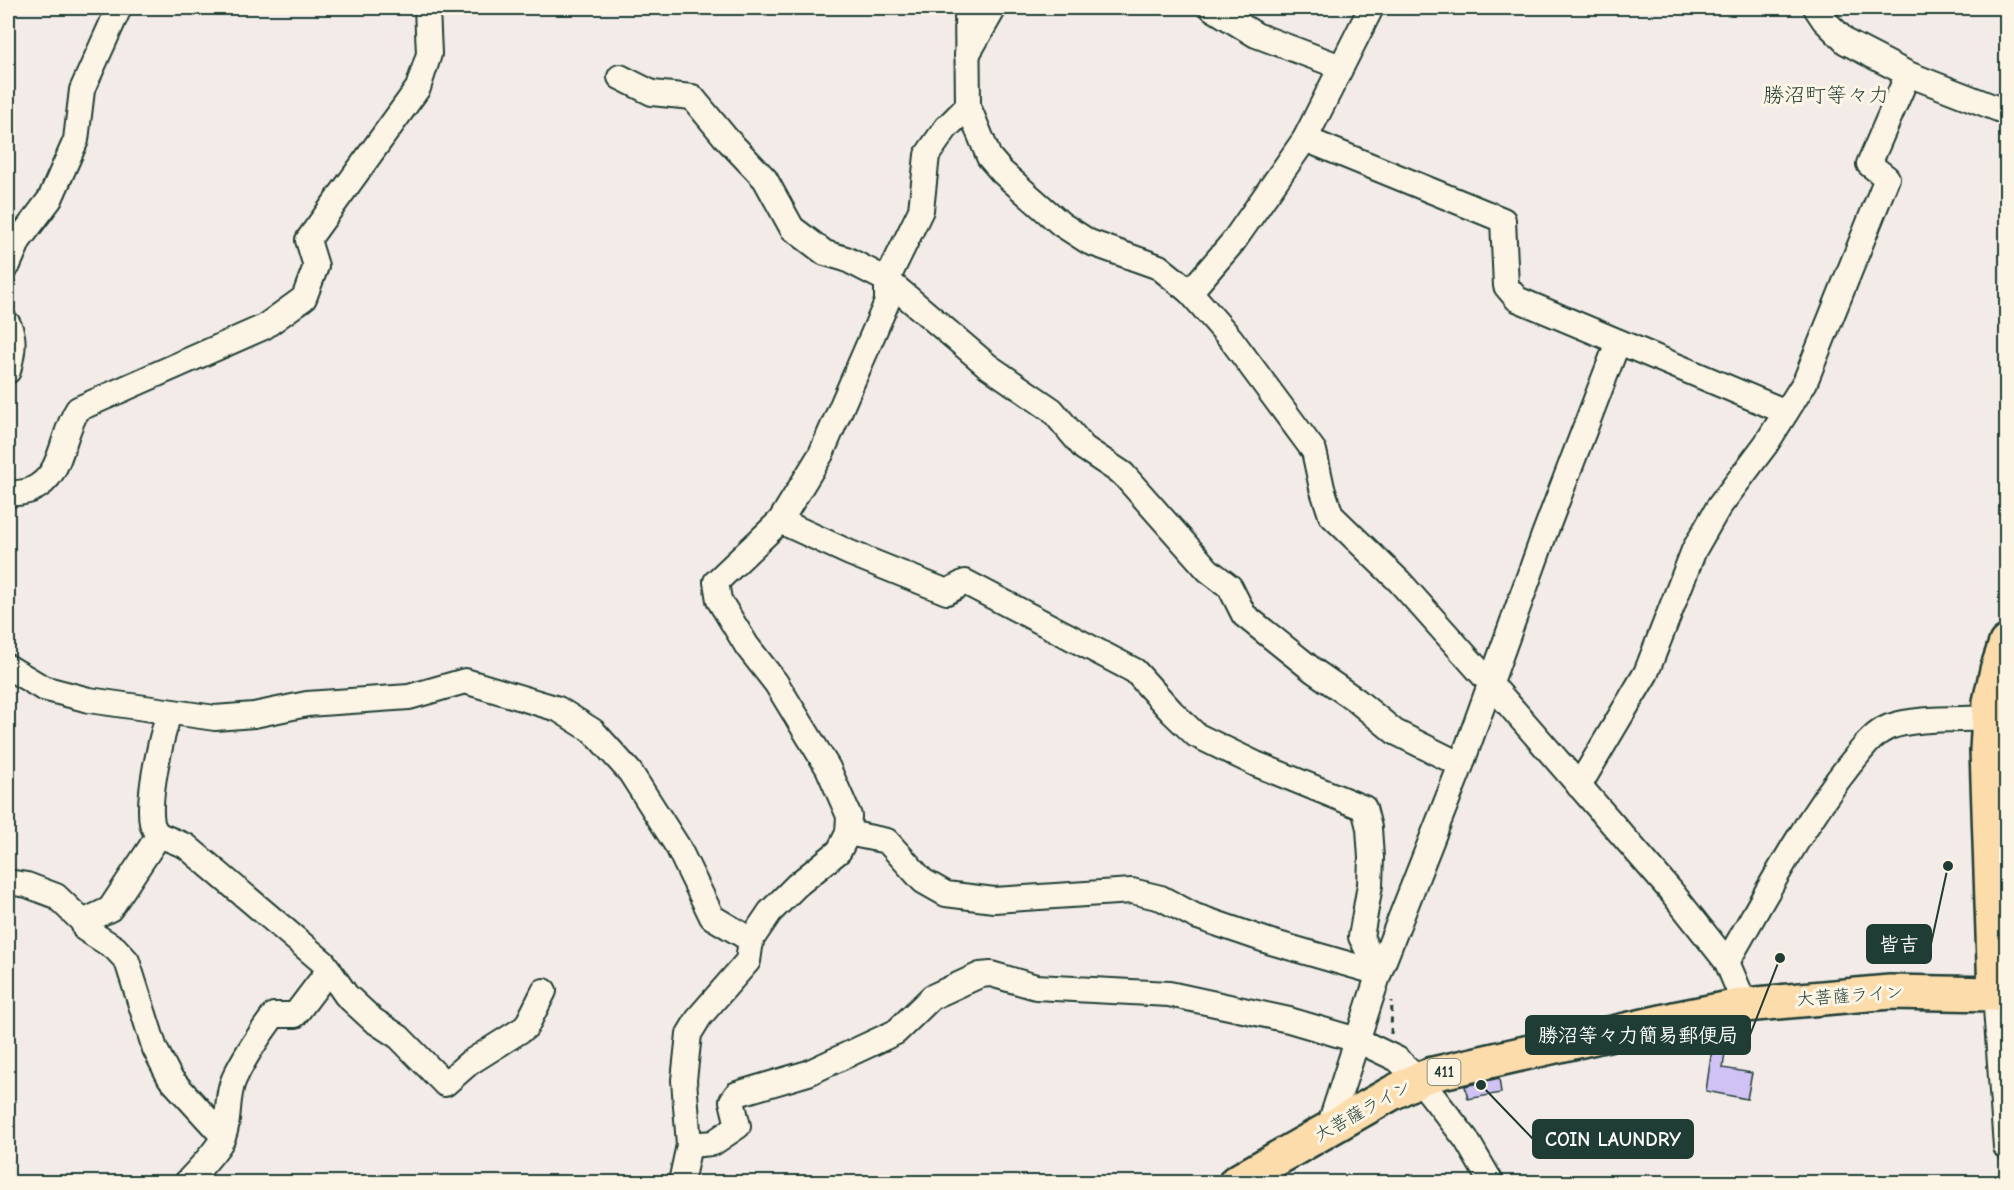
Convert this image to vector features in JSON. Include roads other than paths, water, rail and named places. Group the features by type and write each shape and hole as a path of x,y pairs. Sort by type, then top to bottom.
{"highway":[{"path":"1995,994 1987,750 1990,702 1997,670 2007,643"},
{"name":"大菩薩ライン","path":"1236,1182 1419,1079 1674,1019 1745,1005 1890,992 1995,994"}],"street":[{"path":"8,265 19,240 50,199 59,180 76,140 82,90 119,8"},
{"path":"8,494 31,491 53,474 71,419 78,409 264,327 304,298 316,266 309,240 418,88 429,54 428,8"},
{"path":"967,8 968,106 989,156 1002,172 1061,224 1089,242 1159,267 1190,292 1231,339 1314,451 1331,515 1400,582 1670,890 1727,962 1745,1005"},
{"path":"967,55 994,8"},
{"path":"1212,8 1256,35 1341,67"},
{"path":"1190,292 1233,242 1305,139 1371,8"},
{"path":"1816,8 1824,20 1846,42 1908,74 2007,112"},
{"path":"1579,786 1646,673 1694,550 1718,508 1766,444 1805,382 1887,178 1869,164 1908,74"},
{"path":"620,77 652,93 692,97 725,137 765,179 792,228 825,253 846,259 887,280 988,366 1052,410 1084,448 1123,474 1208,570 1230,587 1244,615 1395,732 1461,765"},
{"path":"681,1182 688,1145 684,1080 689,1035 700,1016 748,961 751,940 770,912 797,885 839,851 848,833 849,816 828,768 776,683 747,646 719,600 716,582 780,521 821,454 887,302 887,280 921,210 927,155 946,128 968,106"},
{"path":"1305,139 1503,220 1506,286 1516,298 1786,412"},
{"path":"8,324 11,330 13,351 8,371"},
{"path":"1328,1130 1379,973 1461,765 1544,535 1618,342"},
{"path":"780,521 850,553 947,592 965,582 1135,671 1196,735 1256,764 1364,808 1369,828 1371,858 1361,937 1379,973"},
{"path":"8,667 43,688 89,700 215,718 254,715 307,704 408,697 465,681 558,709 593,731 630,772 678,847 712,917 751,940"},
{"path":"169,712 160,743 151,808 152,826 159,836 186,846 324,963 346,995 373,1020 399,1036 445,1084 469,1063 526,1027 543,991"},
{"path":"1727,962 1789,854 1818,809 1872,738 1888,728 1907,723 1989,718"},
{"path":"848,833 887,841 923,882 946,894 994,900 1132,891 1161,898 1195,916 1270,942 1379,973"},
{"path":"83,922 110,909 159,836"},
{"path":"8,882 27,885 56,896 83,922 85,929 115,948 128,961 155,1050 170,1078 223,1136"},
{"path":"187,1182 221,1142 225,1129 227,1103 234,1079 263,1030 274,1015 295,1016 329,970"},
{"path":"688,1145 713,1143 738,1126 732,1101 737,1094 808,1073 896,1032 932,997 980,975 991,974 1036,987 1169,994 1289,1020 1357,1040 1397,1059 1419,1079 1466,1139 1491,1182"},
{"path":"1995,994 2007,1147"}],"place":[{"name":"皆吉","path":"1948,866"},
{"name":"勝沼等々力簡易郵便局","path":"1780,958"},
{"name":"COIN LAUNDRY","path":"1481,1085"}],"district":[{"name":"勝沼町等々力","path":"1826,95"}]}
